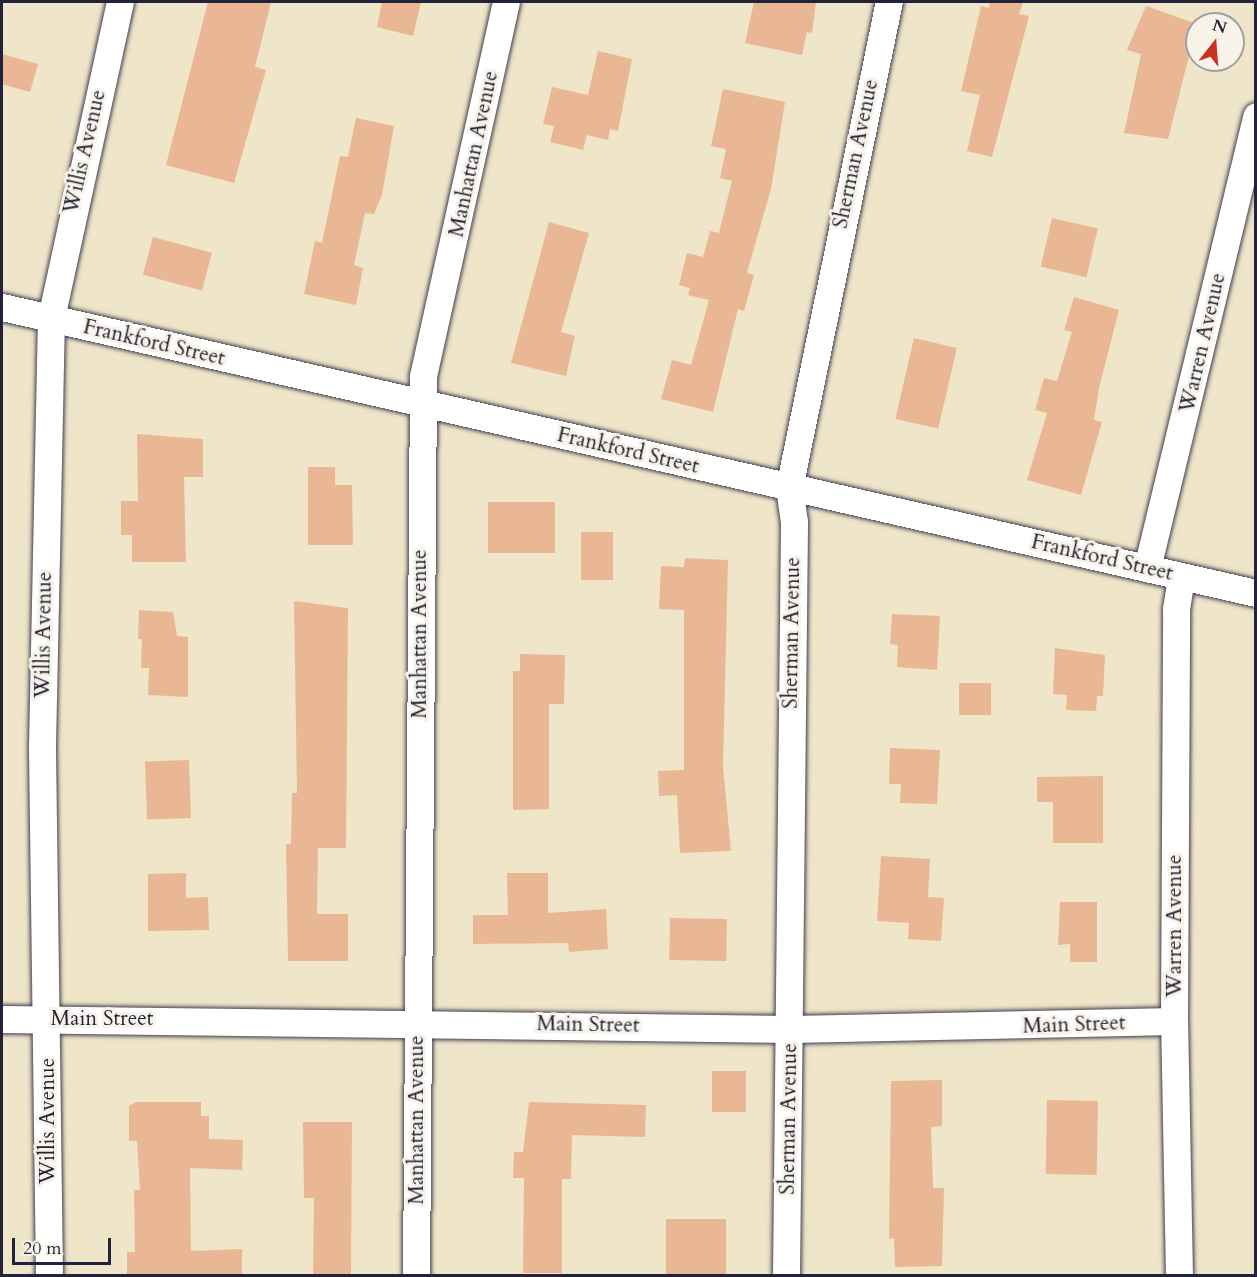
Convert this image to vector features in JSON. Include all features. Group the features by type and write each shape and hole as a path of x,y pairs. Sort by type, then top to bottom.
{"street":[{"name":"Willis Avenue","path":"48,1275 48,1019 42,746 51,318 120,2"},
{"name":"Manhattan Avenue","path":"416,1275 423,376 507,2"},
{"name":"Sherman Avenue","path":"786,1275 791,1029 794,522 789,488 889,2"},
{"name":"Warren Avenue","path":"1147,568 1256,116"},
{"name":"Frankford Street","path":"2,307 422,405 1256,593"},
{"name":"Warren Avenue","path":"1179,1275 1174,1021 1176,609 1181,576"},
{"name":"Main Street","path":"2,1018 791,1029 1174,1021"}],"building":[{"path":"208,2 271,2 255,67 266,70 234,183 166,165"},
{"path":"382,2 421,2 413,36 377,27"},
{"path":"754,2 816,2 812,33 807,32 802,55 745,43"},
{"path":"990,2 1023,2 1019,14 1029,16 992,157 967,151 980,95 961,91 981,6 989,8"},
{"path":"1146,6 1185,20 1185,72 1168,139 1124,133 1141,54 1127,50"},
{"path":"598,51 632,59 618,131 610,129 608,140 587,135 583,150 550,142 554,126 543,124 552,87 588,95"},
{"path":"2,54 38,64 30,92 2,84"},
{"path":"723,89 785,102 771,189 747,273 754,275 744,311 738,309 713,412 661,399 672,360 691,365 709,300 688,295 690,288 679,285 687,253 703,257 710,231 719,233 732,181 720,178 726,149 711,146"},
{"path":"356,118 394,126 382,195 374,214 365,213 354,265 363,268 356,305 304,294 315,241 322,243 340,156 348,157"},
{"path":"1052,218 1098,229 1087,277 1041,267"},
{"path":"549,222 589,233 561,332 575,336 566,376 511,363"},
{"path":"153,237 212,253 202,290 143,275"},
{"path":"1074,297 1119,310 1099,388 1094,420 1102,422 1081,495 1027,480 1047,413 1035,410 1044,378 1057,381 1072,332 1064,330"},
{"path":"914,338 957,348 938,429 895,419"},
{"path":"137,434 203,439 203,477 184,477 186,562 132,562 132,535 121,535 121,501 138,501"},
{"path":"308,467 335,467 335,485 352,485 353,545 308,545"},
{"path":"488,502 555,502 555,553 488,553"},
{"path":"581,532 613,532 613,580 581,580"},
{"path":"685,558 728,560 723,766 731,851 680,853 677,795 659,796 658,771 684,770 684,610 659,609 661,566 684,567"},
{"path":"294,601 348,608 346,848 318,848 317,914 348,914 348,961 288,961 286,844 291,844 292,793 297,793"},
{"path":"139,610 173,612 177,636 188,637 188,697 148,695 149,668 141,668 142,639 138,639"},
{"path":"892,614 940,616 937,670 897,667 898,645 890,644"},
{"path":"1055,648 1105,655 1103,696 1097,696 1096,711 1066,710 1067,695 1053,694"},
{"path":"520,654 565,655 564,704 549,704 549,809 513,810 513,671 520,671"},
{"path":"959,683 991,683 991,715 959,715"},
{"path":"890,748 940,750 937,804 900,803 901,784 889,784"},
{"path":"189,760 191,818 147,820 145,762"},
{"path":"1103,776 1103,843 1053,843 1053,802 1037,802 1037,777"},
{"path":"881,856 930,859 928,897 944,898 941,941 908,939 909,923 877,921"},
{"path":"186,873 186,898 208,897 209,930 148,931 148,874"},
{"path":"507,873 548,873 548,913 606,909 608,949 569,952 568,943 473,944 473,915 508,915"},
{"path":"1060,902 1097,902 1097,962 1070,962 1070,944 1058,945"},
{"path":"670,918 727,919 726,961 669,960"},
{"path":"712,1071 746,1071 746,1112 712,1112"},
{"path":"942,1080 942,1126 931,1127 933,1188 944,1188 942,1266 895,1267 894,1238 889,1239 891,1081"},
{"path":"1047,1100 1098,1101 1097,1175 1046,1174"},
{"path":"136,1102 201,1102 201,1116 209,1116 209,1139 243,1140 242,1170 190,1168 191,1251 242,1249 242,1275 127,1275 127,1252 135,1252 134,1190 140,1190 137,1141 129,1141 129,1106"},
{"path":"529,1102 646,1105 645,1137 572,1135 571,1179 562,1179 562,1273 523,1273 524,1178 513,1178 514,1152 523,1152"},
{"path":"303,1122 352,1122 351,1275 313,1275 314,1198 304,1198"},
{"path":"666,1219 726,1219 726,1274 666,1274"}]}
